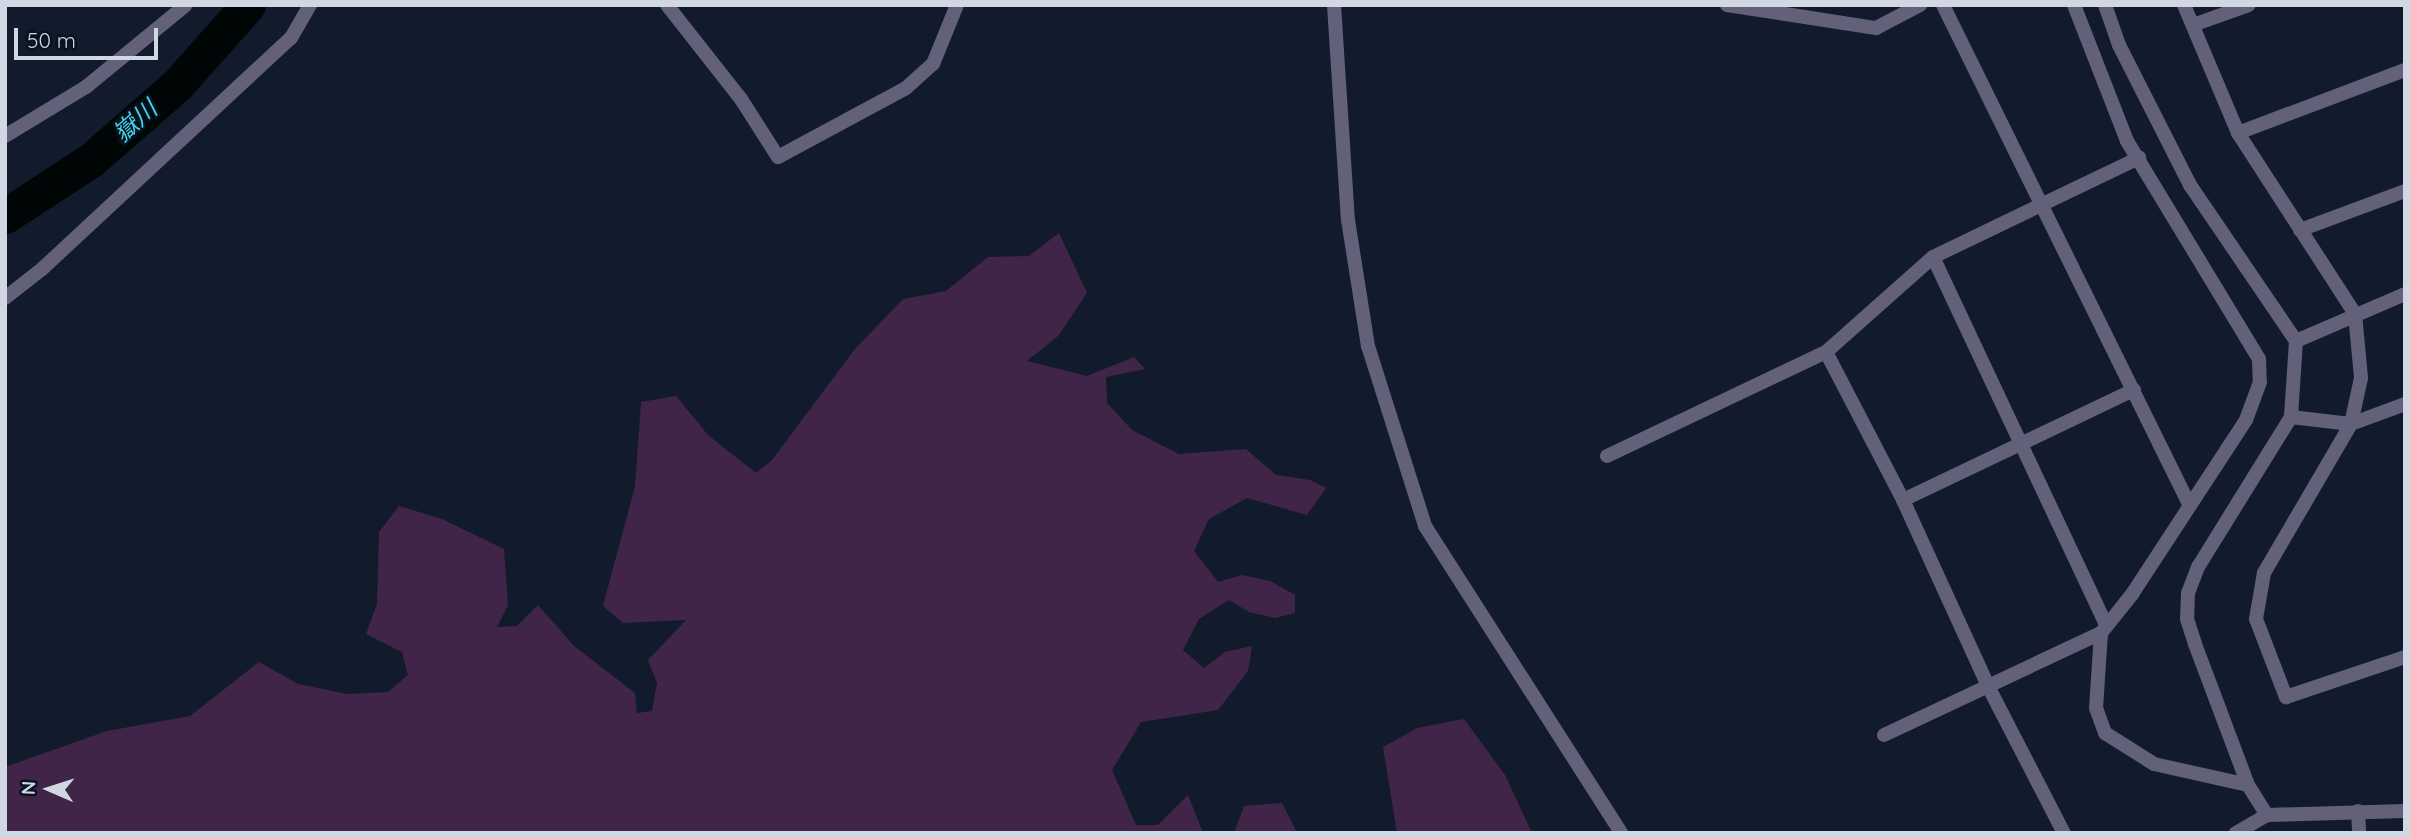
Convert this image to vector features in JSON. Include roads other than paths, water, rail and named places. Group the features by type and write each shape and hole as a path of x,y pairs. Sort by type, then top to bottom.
{"street":[{"path":"5,136 86,87 186,5"},
{"path":"5,298 42,269 291,38 310,5"},
{"path":"667,5 741,99 778,157 906,88 933,64 957,5"},
{"path":"1334,5 1348,220 1368,346 1425,526 1621,833"},
{"path":"1727,5 1876,28 1920,5"},
{"path":"1943,5 2045,206 2188,502"},
{"path":"1884,735 1989,688 2103,629 2133,593 2188,502 2256,403 2259,359 2127,141 2074,5"},
{"path":"2105,5 2119,45 2190,185 2295,341 2291,417 2198,567 2188,593 2187,619 2248,785 2267,815"},
{"path":"2184,5 2238,132 2355,314 2361,378 2351,424 2264,573 2256,619 2287,697 2405,657"},
{"path":"2193,25 2249,5"},
{"path":"2238,132 2405,69"},
{"path":"1607,456 1826,352 1933,257 2045,206 2139,158"},
{"path":"2300,230 2405,191"},
{"path":"1933,257 2021,443 2103,629 2095,685 2105,733 2154,764 2248,785"},
{"path":"2295,341 2405,294"},
{"path":"1826,352 1903,500 1989,688 2064,833"},
{"path":"1903,500 2134,390"},
{"path":"2291,417 2351,424 2405,404"},
{"path":"2357,811 2359,833"},
{"path":"2236,833 2267,815 2405,811"}],"waterway":[{"name":"嶽川","path":"5,216 91,160 177,85 248,5"}]}
